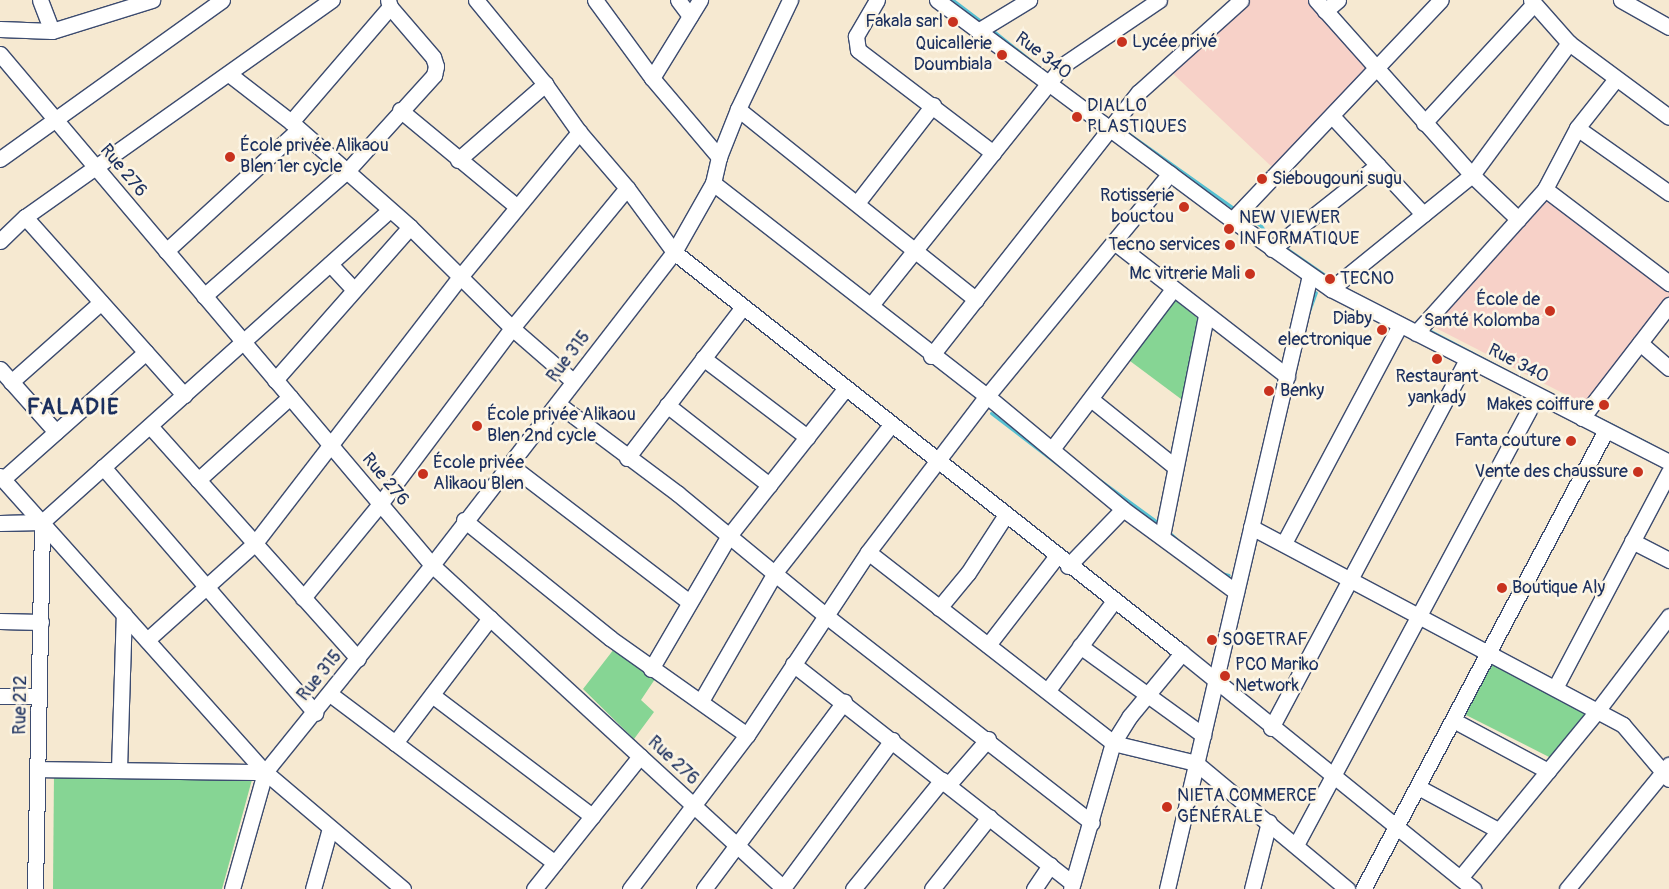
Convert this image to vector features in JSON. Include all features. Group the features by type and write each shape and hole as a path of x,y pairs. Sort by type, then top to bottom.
{"street":[{"path":"40,0 52,31"},
{"path":"0,29 52,31 152,0"},
{"path":"0,159 54,118 222,0"},
{"path":"0,241 26,217 332,0"},
{"path":"476,0 545,84 578,132 627,188 674,252 1113,602 1182,653 1215,683 1474,889"},
{"path":"595,0 652,78 719,157"},
{"path":"678,0 690,16"},
{"path":"652,78 700,0"},
{"name":"Rue 315","path":"232,889 265,772 330,694 432,565 464,520 558,404 573,381 674,252 713,183 719,157 738,109 790,0"},
{"path":"877,0 856,36 858,50 933,105 993,153"},
{"name":"Rue 340","path":"937,0 1232,220 1332,289 1669,462"},
{"path":"978,31 1029,0"},
{"path":"871,305 1063,66 1159,0"},
{"path":"1338,0 1321,6 1376,70 1472,175 1518,219"},
{"path":"1232,220 1441,0"},
{"path":"1621,0 1669,27"},
{"path":"1424,123 1532,2 1569,43 1615,80 1669,117"},
{"path":"931,356 1109,127 1139,92 1233,3"},
{"path":"166,251 295,126 389,4 433,58 436,66 434,75 346,171 204,296"},
{"path":"1332,289 1472,175 1569,43"},
{"name":"Rue 276","path":"1,56 432,565 783,888"},
{"path":"229,74 295,126 389,211 410,227 512,328 573,381"},
{"path":"1416,333 1545,189 1577,128 1615,80"},
{"path":"458,160 545,84"},
{"path":"857,203 933,105"},
{"path":"738,109 976,300"},
{"path":"400,110 458,160 516,206"},
{"path":"1332,116 1423,214"},
{"path":"1577,128 1669,192"},
{"path":"147,640 255,543 460,277 578,132"},
{"path":"1272,249 1378,165"},
{"path":"630,889 747,735 824,614 936,461 1170,173"},
{"path":"713,183 871,305 931,356 987,396 1123,509 1236,592"},
{"path":"304,598 380,504 512,328 627,188"},
{"path":"1545,189 1669,283"},
{"path":"0,523 42,522 389,211"},
{"path":"26,217 184,394"},
{"path":"275,380 410,227"},
{"path":"1114,242 1287,376"},
{"path":"330,264 354,290"},
{"path":"1167,889 1310,275"},
{"path":"1052,449 1092,400 1173,289"},
{"path":"11,382 101,302"},
{"path":"1582,418 1669,305"},
{"path":"627,458 743,307"},
{"path":"1162,536 1174,466 1206,315"},
{"path":"1284,543 1400,325"},
{"path":"1640,344 1669,368"},
{"path":"146,352 2,478 265,772 403,889"},
{"path":"703,358 807,437"},
{"path":"1271,728 1467,359"},
{"path":"0,369 56,432"},
{"path":"651,669 688,601 728,536 845,388"},
{"path":"1296,845 1334,778 1537,395"},
{"path":"198,480 290,397"},
{"path":"1092,400 1174,466"},
{"path":"558,404 627,458 677,493 728,536 776,571 824,614 988,739 1092,823"},
{"path":"667,406 768,485"},
{"path":"701,701 776,571 891,425"},
{"path":"150,426 358,659"},
{"path":"1363,889 1606,430"},
{"path":"510,464 688,601"},
{"path":"104,467 314,713"},
{"path":"1554,688 1669,472"},
{"path":"988,645 1062,561 1123,509"},
{"path":"939,608 968,573 1006,516"},
{"path":"464,520 651,669 701,701 747,735"},
{"name":"Rue 212","path":"35,889 42,522"},
{"path":"1251,527 1622,725 1667,772 1567,889"},
{"path":"1632,541 1669,560"},
{"path":"868,552 1048,690 1113,743 1196,763 1347,889"},
{"path":"1048,690 1113,602"},
{"path":"119,770 124,614"},
{"path":"1460,878 1597,711 1669,616"},
{"path":"395,743 490,618"},
{"path":"0,621 41,622"},
{"path":"1080,646 1203,735"},
{"path":"793,664 1050,865 1072,886 1092,823 1113,743 1130,716 1148,697 1182,653"},
{"path":"330,694 555,863"},
{"path":"432,695 592,816"},
{"path":"0,696 40,696"},
{"path":"704,889 844,702"},
{"path":"1453,720 1548,771"},
{"path":"853,889 945,782 988,739"},
{"path":"783,888 892,740"},
{"path":"534,889 640,756"},
{"path":"38,769 265,772"},
{"path":"1418,787 1498,830"},
{"path":"932,889 989,817"},
{"path":"1252,889 1269,822"},
{"path":"313,889 330,828"},
{"path":"1034,889 1050,865"}],"shaded area":[{"path":"1248,0 1313,0 1370,68 1273,168 1169,70"},
{"name":"École de Santé Kolomba","path":"1545,197 1669,289 1669,298 1586,405 1430,325"}],"green space":[{"path":"1174,299 1201,321 1185,402 1130,361"},
{"path":"614,649 655,679 641,700 654,712 634,739 583,689"},
{"path":"1496,661 1585,708 1586,719 1551,758 1464,714 1489,663"},
{"path":"54,774 253,776 222,889 53,889"}],"waterway":[{"path":"953,0 982,22"},
{"path":"991,29 1045,72"},
{"path":"1118,126 1235,209"},
{"path":"1243,214 1261,226 1273,241"},
{"path":"1283,246 1334,281"},
{"path":"1308,314 1316,292"},
{"path":"1425,328 1541,389"},
{"path":"991,413 1060,466"},
{"path":"1591,414 1650,444"},
{"path":"1097,478 1160,524"},
{"path":"1169,532 1181,543"},
{"path":"1221,573 1229,575"}],"place":[{"name":"Fakala sarl","path":"953,22"},
{"name":"Lycée privé","path":"1122,42"},
{"name":"Quicallerie Doumbiala","path":"1002,55"},
{"name":"DIALLO PLASTIQUES","path":"1077,117"},
{"name":"École privée Alikaou Blen 1er cycle","path":"230,157"},
{"name":"Siebougouni sugu","path":"1262,179"},
{"name":"Rotisserie bouctou","path":"1184,207"},
{"name":"NEW VIEWER INFORMATIQUE","path":"1229,229"},
{"name":"Tecno services","path":"1230,245"},
{"name":"Mc vitrerie Mali","path":"1250,274"},
{"name":"TECNO","path":"1330,279"},
{"name":"École de Santé Kolomba","path":"1550,311"},
{"name":"Diaby electronique","path":"1382,330"},
{"name":"Restaurant yankady","path":"1437,359"},
{"name":"Benky","path":"1269,391"},
{"name":"Makes coiffure","path":"1604,405"},
{"name":"École privée Alikaou Blen 2nd cycle","path":"477,426"},
{"name":"Fanta couture","path":"1571,441"},
{"name":"Vente des chaussure","path":"1638,472"},
{"name":"École privée Alikaou Blen","path":"423,474"},
{"name":"Boutique Aly","path":"1502,588"},
{"name":"SOGETRAF","path":"1212,640"},
{"name":"PCO Mariko Network","path":"1225,676"},
{"name":"NIETA COMMERCE GÉNÉRALE","path":"1167,807"}],"district":[{"name":"FALADIE","path":"73,408"}]}
